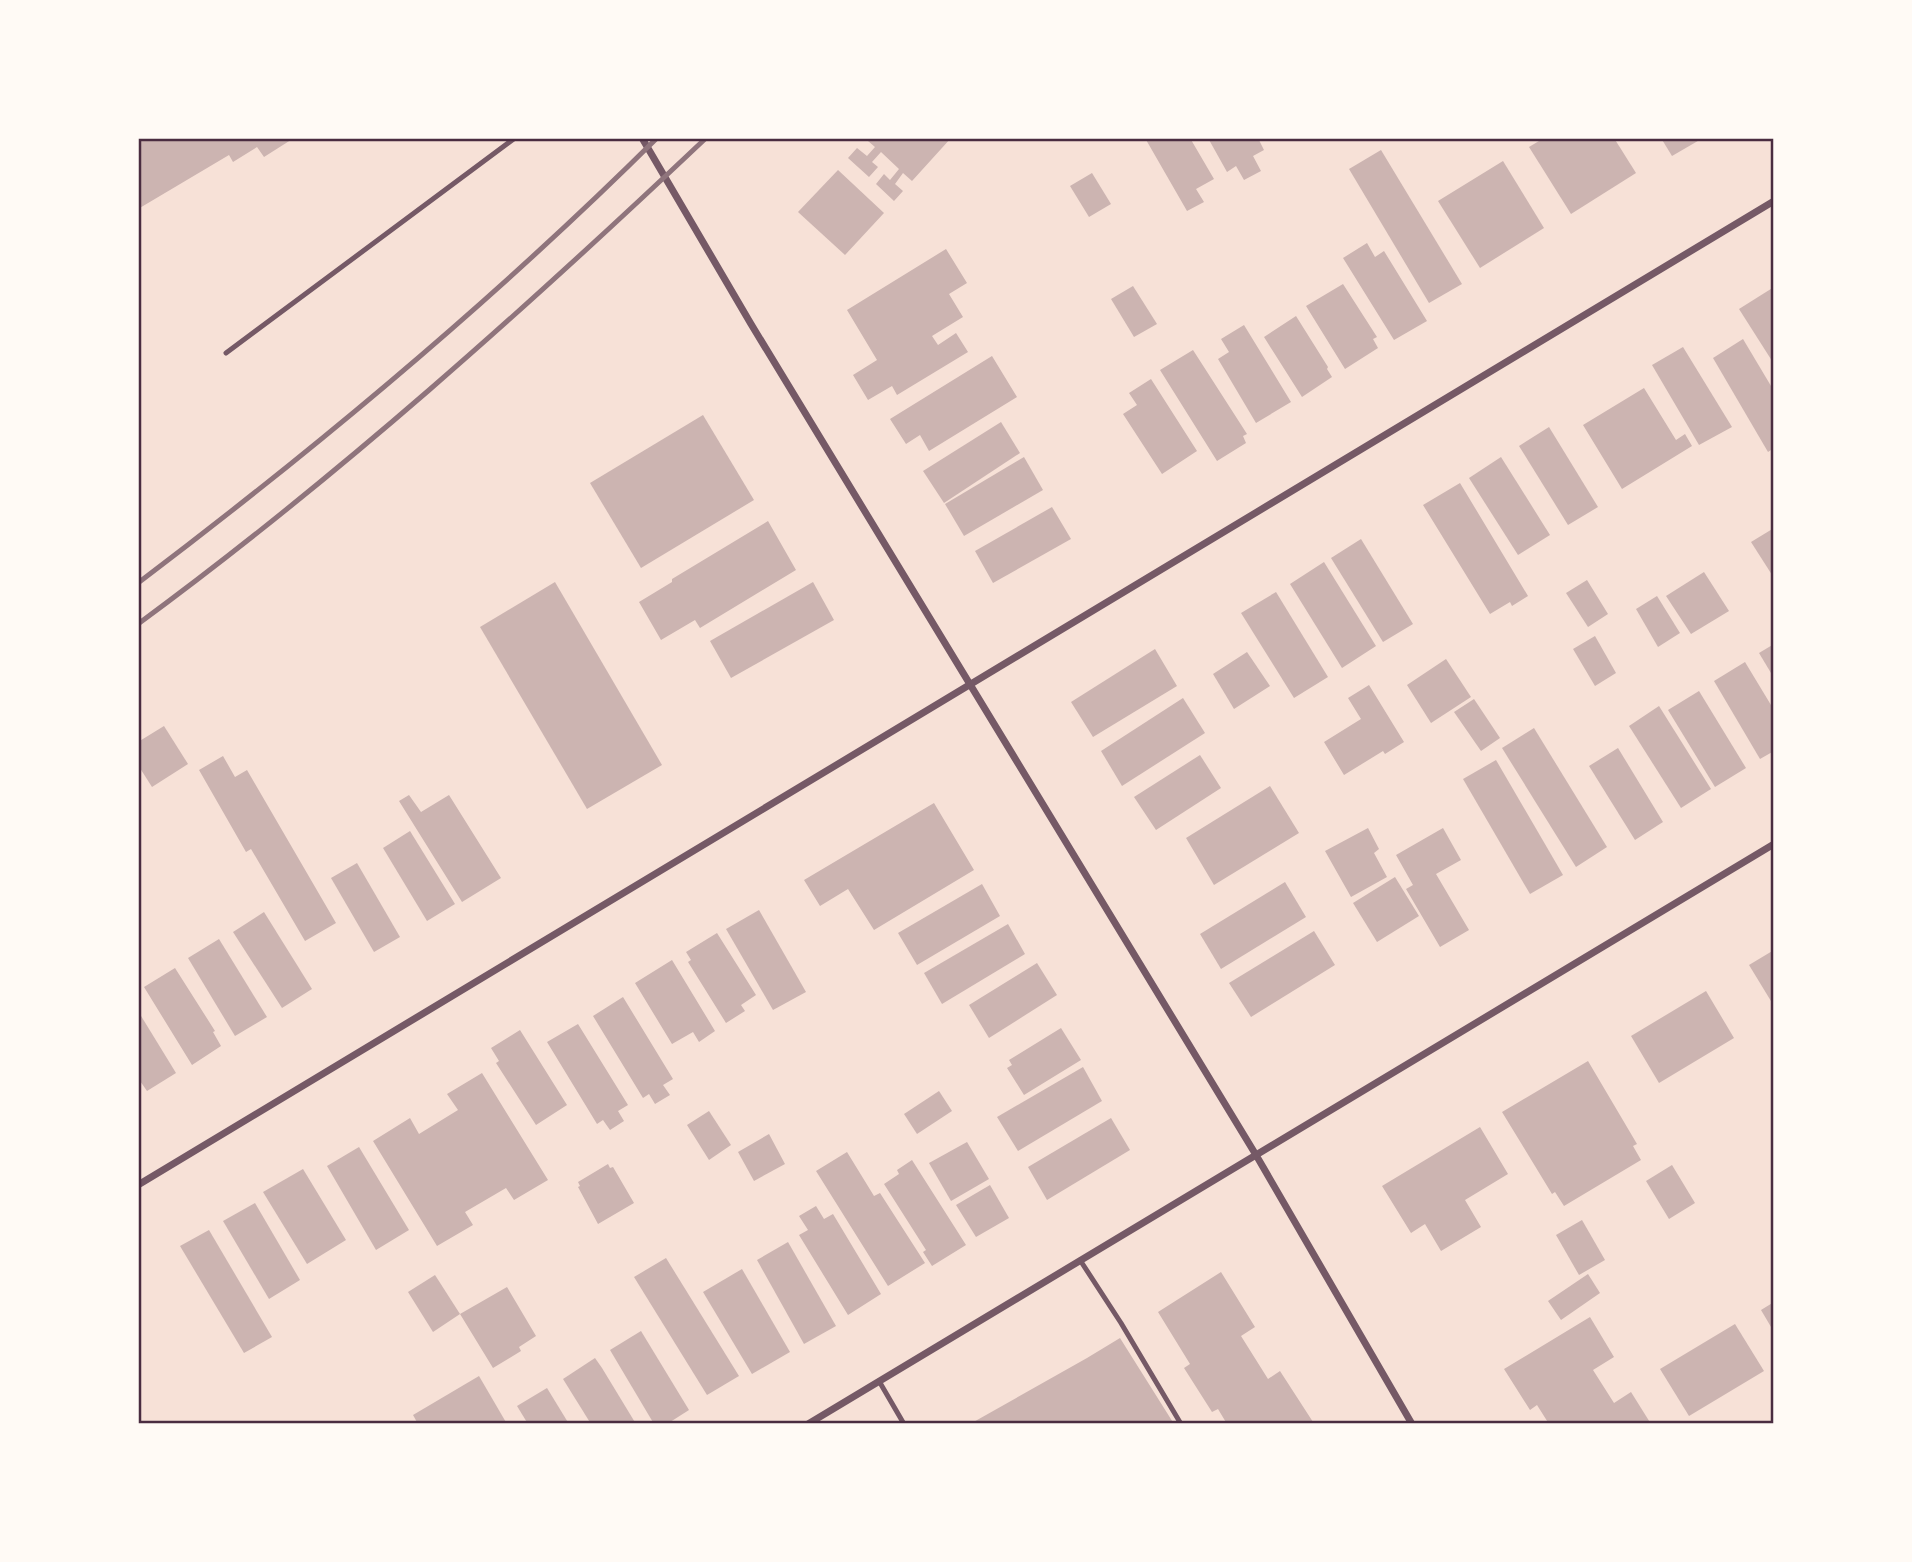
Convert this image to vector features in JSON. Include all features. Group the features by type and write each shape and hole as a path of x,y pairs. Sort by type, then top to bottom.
{"street":[{"path":"642,138 751,324 1256,1156 1412,1424"},
{"path":"138,1185 1774,201"},
{"path":"808,1424 1774,844"}],"lane":[{"path":"226,352 515,138"},
{"path":"1080,1260 1181,1424"},
{"path":"879,1381 905,1424"}],"building":[{"path":"138,138 294,138 264,157 257,147 233,162 229,155 138,209"},
{"path":"870,138 951,138 912,181 903,173 895,184 903,191 894,201 876,184 884,174 890,180 899,169 881,152 872,162 878,167 869,177 848,158 857,148 867,156 875,147 868,141"},
{"path":"1145,138 1190,138 1214,179 1196,189 1204,202 1187,211"},
{"path":"1208,138 1258,138 1264,150 1253,156 1261,171 1244,180 1236,166 1227,172"},
{"path":"1544,138 1614,138 1636,173 1571,214 1529,147"},
{"path":"1661,138 1703,138 1672,156"},
{"path":"1381,150 1462,284 1429,303 1349,169"},
{"path":"1503,161 1544,228 1480,268 1438,201"},
{"path":"838,170 884,213 845,255 798,212"},
{"path":"1092,173 1111,204 1089,217 1070,186"},
{"path":"1367,243 1375,257 1384,251 1427,321 1394,340 1343,258"},
{"path":"946,249 967,283 949,294 963,317 932,336 938,345 956,333 968,352 897,395 892,386 868,400 853,375 877,360 847,310"},
{"path":"1343,284 1377,337 1373,339 1378,348 1345,369 1306,306"},
{"path":"1133,286 1157,324 1134,337 1111,299"},
{"path":"1774,287 1774,364 1739,309"},
{"path":"1296,316 1332,377 1302,397 1264,337"},
{"path":"1244,325 1291,402 1256,423 1218,359 1229,352 1221,339"},
{"path":"1743,339 1774,391 1774,448 1768,452 1713,358"},
{"path":"1683,347 1732,427 1699,445 1652,365"},
{"path":"1193,350 1247,434 1243,436 1246,443 1217,461 1160,370"},
{"path":"992,356 1017,397 929,451 920,435 906,444 890,419"},
{"path":"1151,379 1197,451 1162,474 1123,414 1137,405 1129,393"},
{"path":"1644,388 1676,440 1685,434 1692,446 1622,489 1583,425"},
{"path":"703,415 754,500 641,568 590,483"},
{"path":"1001,422 1020,453 944,503 923,471"},
{"path":"1549,427 1598,507 1568,525 1519,446"},
{"path":"1024,457 1043,490 964,536 945,504"},
{"path":"1501,457 1550,535 1518,555 1469,478"},
{"path":"1460,483 1528,596 1512,606 1510,602 1490,614 1423,505"},
{"path":"1052,507 1071,539 993,583 975,551"},
{"path":"768,521 796,570 700,628 695,620 661,640 639,602"},
{"path":"1774,528 1774,578 1751,542"},
{"path":"1361,539 1413,624 1383,642 1331,558"},
{"path":"1324,562 1376,646 1342,668 1290,584"},
{"path":"1704,572 1729,611 1691,634 1666,596"},
{"path":"1587,580 1608,614 1588,627 1566,593"},
{"path":"555,582 662,765 587,809 480,627"},
{"path":"813,582 834,620 731,678 710,641"},
{"path":"1276,592 1328,677 1294,698 1241,613"},
{"path":"1657,596 1680,633 1658,647 1636,609"},
{"path":"1595,636 1616,673 1595,686 1573,649"},
{"path":"1774,644 1774,678 1759,653"},
{"path":"1155,649 1177,686 1093,737 1071,702"},
{"path":"1247,652 1270,686 1234,709 1213,674"},
{"path":"1446,659 1471,697 1431,723 1407,685"},
{"path":"1745,662 1774,710 1774,751 1760,759 1714,681"},
{"path":"1369,685 1404,742 1385,754 1383,751 1344,775 1324,742 1361,719 1348,698"},
{"path":"1699,691 1746,768 1715,787 1668,710"},
{"path":"1183,698 1205,733 1122,786 1101,751"},
{"path":"1474,699 1500,738 1481,751 1454,712"},
{"path":"1659,706 1711,789 1681,808 1629,726"},
{"path":"164,726 188,764 152,787 138,765 138,742"},
{"path":"1534,728 1607,847 1576,867 1502,748"},
{"path":"1618,748 1663,822 1635,840 1589,766"},
{"path":"1200,755 1221,788 1156,830 1134,797"},
{"path":"223,756 235,777 247,770 336,923 305,941 251,849 246,852 199,770"},
{"path":"1496,760 1563,875 1530,894 1463,779"},
{"path":"1270,786 1299,833 1214,885 1186,838"},
{"path":"409,795 421,812 449,795 501,878 462,902 399,801"},
{"path":"934,803 974,870 874,930 848,889 820,906 804,880"},
{"path":"1368,828 1379,849 1374,853 1387,877 1351,897 1325,851"},
{"path":"1443,828 1461,860 1436,874 1469,930 1440,947 1406,889 1413,885 1396,855"},
{"path":"410,831 455,904 427,921 383,848"},
{"path":"357,863 400,937 374,952 331,878"},
{"path":"1395,877 1419,916 1377,942 1353,903"},
{"path":"1285,882 1306,917 1221,969 1200,934"},
{"path":"982,884 1000,916 917,965 898,933"},
{"path":"759,910 806,992 773,1010 726,929"},
{"path":"264,912 312,989 282,1008 233,932"},
{"path":"1008,924 1025,954 942,1004 924,973"},
{"path":"1314,931 1335,965 1251,1017 1229,983"},
{"path":"717,933 756,995 741,1005 745,1011 726,1023 688,962 691,960 686,952"},
{"path":"219,939 267,1017 235,1036 188,958"},
{"path":"1774,950 1774,1006 1749,965"},
{"path":"672,960 715,1031 699,1042 693,1032 672,1044 635,983"},
{"path":"1037,963 1057,995 989,1038 969,1005"},
{"path":"175,968 215,1031 213,1032 221,1046 192,1065 144,987"},
{"path":"1706,991 1734,1038 1659,1083 1631,1036"},
{"path":"623,997 673,1079 663,1085 670,1095 655,1104 649,1094 643,1098 593,1016"},
{"path":"138,1011 176,1073 147,1091 138,1078"},
{"path":"578,1024 628,1105 618,1111 624,1121 610,1130 603,1120 597,1124 547,1042"},
{"path":"1061,1028 1081,1060 1024,1095 1007,1068 1012,1065 1009,1060"},
{"path":"520,1030 567,1105 536,1125 496,1063 499,1061 491,1048"},
{"path":"1588,1061 1637,1144 1633,1146 1641,1160 1564,1206 1555,1192 1552,1194 1502,1112"},
{"path":"1083,1067 1102,1101 1018,1151 997,1117"},
{"path":"482,1073 548,1180 514,1200 506,1188 465,1212 473,1225 437,1246 373,1141 410,1118 419,1134 458,1110 447,1094"},
{"path":"939,1091 952,1111 917,1134 904,1114"},
{"path":"709,1111 731,1145 709,1160 687,1125"},
{"path":"1111,1118 1130,1150 1047,1200 1028,1167"},
{"path":"1480,1127 1508,1174 1465,1200 1481,1227 1441,1251 1425,1224 1411,1233 1382,1186"},
{"path":"769,1134 785,1164 754,1181 738,1152"},
{"path":"967,1142 989,1179 951,1201 929,1163"},
{"path":"359,1147 409,1230 376,1250 327,1166"},
{"path":"847,1152 874,1196 880,1193 925,1263 888,1286 816,1171"},
{"path":"912,1160 966,1245 932,1266 923,1252 926,1250 884,1184 899,1174 897,1170"},
{"path":"608,1164 610,1168 613,1167 634,1203 598,1224 578,1187 578,1182"},
{"path":"1672,1165 1695,1203 1669,1219 1646,1181"},
{"path":"303,1169 346,1240 307,1264 263,1192"},
{"path":"990,1185 1009,1218 976,1237 956,1205"},
{"path":"255,1203 300,1280 269,1299 223,1221"},
{"path":"816,1206 824,1219 833,1214 881,1294 848,1315 799,1235 808,1230 799,1216"},
{"path":"1582,1220 1605,1260 1579,1275 1556,1235"},
{"path":"209,1230 272,1337 244,1353 180,1246"},
{"path":"788,1242 836,1326 804,1344 757,1260"},
{"path":"666,1258 739,1376 707,1395 634,1277"},
{"path":"742,1269 790,1352 752,1374 703,1292"},
{"path":"1221,1272 1255,1327 1241,1336 1268,1379 1280,1371 1313,1422 1310,1424 1227,1424 1218,1409 1212,1412 1184,1368 1190,1364 1158,1312"},
{"path":"1588,1274 1600,1293 1561,1320 1548,1301"},
{"path":"435,1275 460,1314 433,1332 408,1292"},
{"path":"507,1287 536,1336 519,1347 521,1351 493,1368 460,1314"},
{"path":"1774,1302 1774,1332 1761,1310"},
{"path":"1590,1317 1614,1357 1593,1370 1614,1403 1631,1392 1651,1424 1549,1424 1537,1405 1530,1410 1504,1369"},
{"path":"1735,1324 1764,1371 1689,1416 1660,1369"},
{"path":"641,1331 689,1410 667,1424 654,1424 610,1350"},
{"path":"1120,1338 1174,1424 970,1424 1087,1358"},
{"path":"595,1358 636,1424 591,1424 563,1379"},
{"path":"479,1376 507,1424 418,1424 413,1415"},
{"path":"547,1388 569,1424 528,1424 517,1406"}],"railway":[{"path":"138,583 273,478 405,370 533,256 657,138"},
{"path":"138,624 358,451 499,328 706,138"}]}
